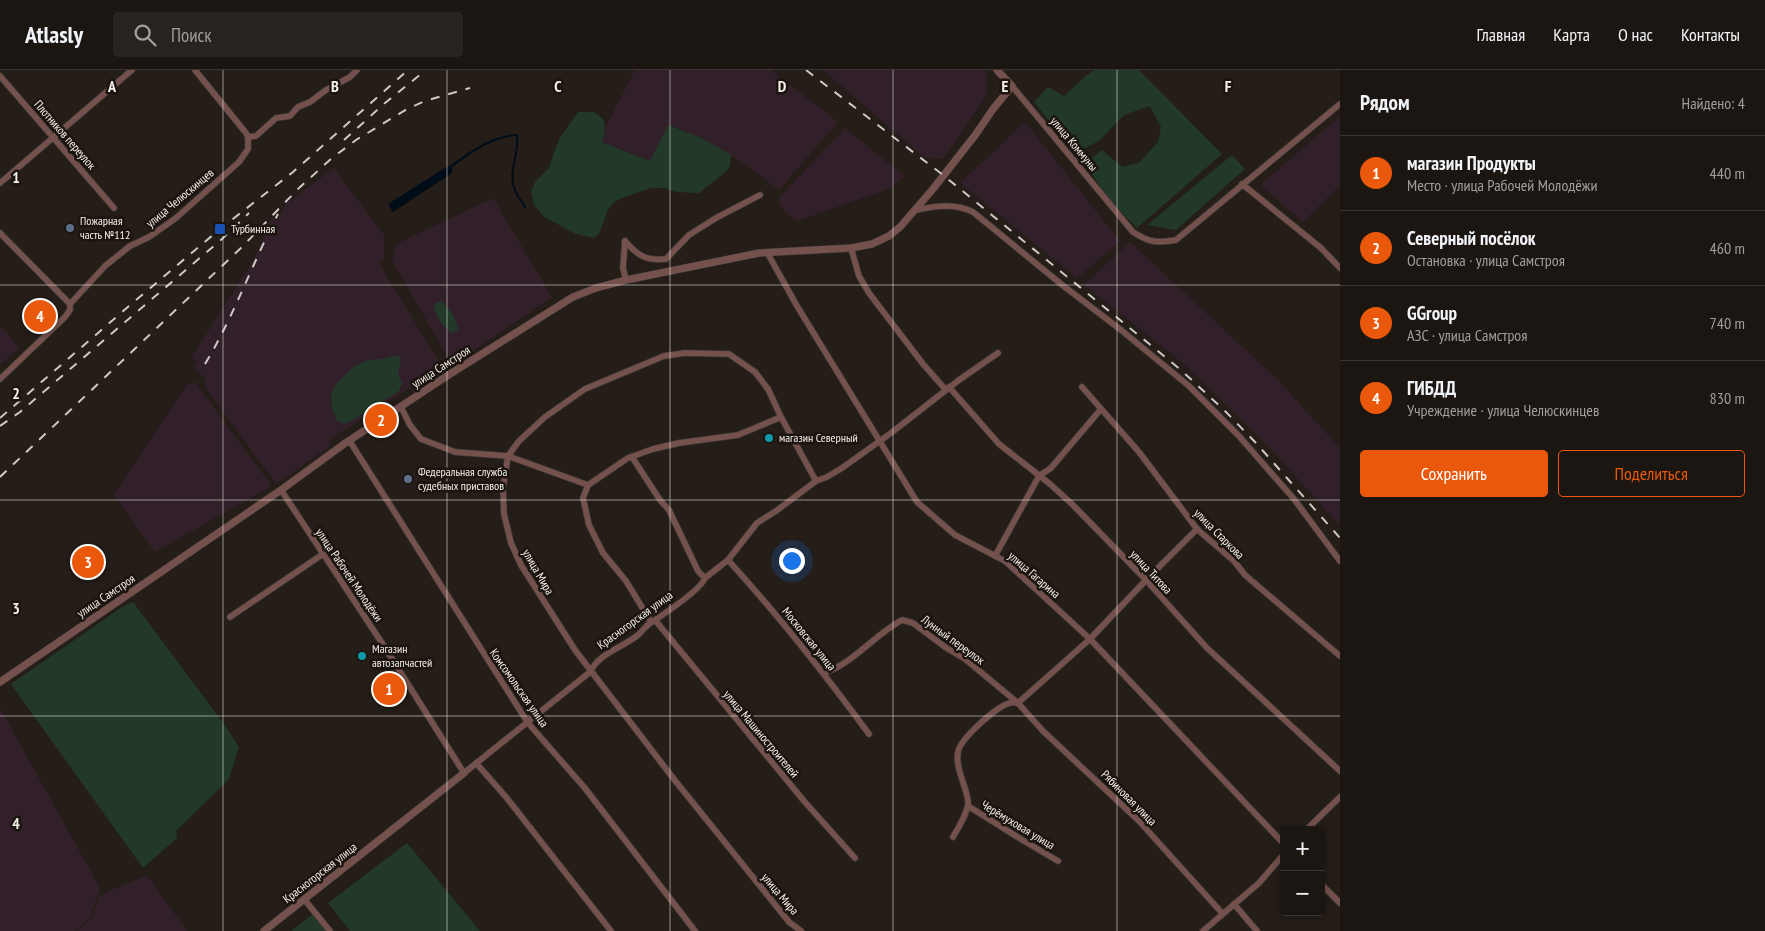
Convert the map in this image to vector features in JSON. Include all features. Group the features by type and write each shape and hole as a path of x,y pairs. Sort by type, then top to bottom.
{"street":[{"path":"0,183 132,70"},
{"path":"195,70 246,132 248,137 256,136 276,118 290,116 298,107 310,102 326,90 350,77 357,70"},
{"name":"улица Коммуны","path":"997,70 1134,232 1144,239 1158,243 1176,240 1242,184"},
{"name":"Плотников переулок","path":"0,76 114,208"},
{"name":"улица Самстроя","path":"0,682 281,490 349,440 573,297 596,288 626,280 759,253 851,248 872,244 889,236 916,210 1012,86"},
{"path":"1340,104 1242,184 1321,248 1340,268"},
{"name":"улица Челюскинцев","path":"0,379 65,317 70,310 70,304 105,266 130,246 149,238 176,218 238,162 248,149 248,137"},
{"path":"626,280 623,268 625,241 640,256 655,260 666,259 689,235 716,218 760,195"},
{"path":"916,210 940,205 973,212 1189,386 1238,435 1294,499 1340,561"},
{"path":"0,233 70,304"},
{"name":"улица Титова","path":"851,248 859,276 869,293 923,364 999,444 1072,504 1146,580 1207,648 1340,771"},
{"name":"улица Гагарина","path":"768,254 797,306 917,502 956,535 1005,561 1090,639 1280,840"},
{"name":"Красногорская улица","path":"264,931 528,723 590,672 594,663 638,635 653,621 696,590 705,578 728,560 756,522 776,512 816,481 834,473 998,353"},
{"path":"508,456 519,441 545,417 586,389 664,356 678,354 729,354 755,372 768,389 816,481"},
{"name":"улица Старкова","path":"1082,387 1138,452 1197,529 1234,561 1245,575 1340,656"},
{"path":"401,407 410,425 421,439 455,452 508,456 588,485 632,457 653,449 679,443 738,435 781,417"},
{"path":"995,556 1039,476 1050,468 1101,409"},
{"name":"Комсомольская улица","path":"349,440 528,723 584,787 695,931"},
{"name":"улица Мира","path":"508,456 503,488 504,514 511,543 521,565 590,672 789,922 801,931"},
{"path":"632,457 660,500 669,510 698,571 705,578"},
{"name":"улица Машиностроителей","path":"588,485 583,498 589,525 603,553 626,581 653,621 797,794 855,858"},
{"name":"улица Рабочей Молодёжи","path":"281,490 382,643 464,773"},
{"path":"954,837 969,803 958,764 958,752 963,742 983,720 1010,703 1018,702 1090,639 1197,529"},
{"path":"230,617 323,554"},
{"name":"Московская улица","path":"728,560 773,609 824,673 868,734"},
{"name":"Лунный переулок","path":"824,673 845,664 892,625 902,620 913,623 965,659 1018,702"},
{"name":"Рябиновая улица","path":"1018,702 1043,730 1139,821 1222,913"},
{"path":"476,763 506,797 611,931"},
{"path":"1310,826 1340,797"},
{"name":"Черёмуховая улица","path":"968,806 1024,842 1058,861"},
{"path":"1203,931 1259,882 1280,858"},
{"path":"1325,888 1340,903"},
{"path":"304,899 330,931"},
{"path":"1234,904 1257,931"}],"shaded area":[{"path":"635,70 771,70 838,122 779,190 742,162 702,138 669,125 650,161 601,142 605,128"},
{"path":"823,70 986,70 987,95 943,159 925,158"},
{"path":"1340,116 1340,185 1303,222 1260,185"},
{"path":"1025,122 1120,241 1077,278 960,183"},
{"path":"845,128 904,176 891,188 797,221 785,212 778,199"},
{"path":"448,166 452,168 452,173 393,212 388,204"},
{"path":"334,168 384,235 384,258 379,263 442,367 330,439 329,447 276,484 204,386 206,379 193,367 198,362 191,358 253,261 272,218 278,219 286,204"},
{"path":"493,198 552,297 452,365 392,260 396,244"},
{"path":"1130,242 1277,379 1340,448 1340,526 1270,448 1184,364 1084,285"},
{"path":"0,325 19,348 0,365"},
{"path":"195,382 272,486 155,552 114,495 187,384"},
{"path":"0,708 100,888 90,918 75,931 0,931"},
{"path":"147,875 187,931 77,931 91,919 99,897"}],"green space":[{"path":"1095,70 1139,70 1222,154 1137,228 1110,201 1085,163 1102,150 1122,167 1139,163 1158,142 1161,127 1150,106 1124,115 1099,141 1075,153 1034,102 1048,87 1064,96"},
{"path":"578,112 594,112 604,120 605,128 602,142 650,161 668,125 702,138 731,155 730,166 728,170 699,193 651,188 622,198 613,203 608,210 599,234 594,238 576,234 544,217 534,205 531,192 535,182 549,168 560,138"},
{"path":"1232,155 1245,169 1176,230 1147,225"},
{"path":"441,301 450,310 456,322 458,330 452,333 443,325 435,311 436,303"},
{"path":"399,356 401,360 398,375 402,383 399,391 346,424 337,421 332,407 331,396 341,379 351,369 366,361"},
{"path":"133,602 239,747 229,779 176,831 177,838 143,868 11,684 122,607"},
{"path":"407,843 480,931 350,931 328,903"},
{"path":"314,913 326,931 291,931"}],"waterway":[{"path":"449,168 473,151 490,142 499,138 517,135 517,148 512,177 516,192 525,207"}],"railway":[{"path":"0,418 220,229 293,172 408,70"},
{"path":"344,140 385,103 426,70"},
{"path":"806,70 943,175 1181,370 1256,443 1340,538"},
{"path":"0,477 242,247 299,188 332,158 356,140 407,109 425,101 470,88"},
{"path":"0,426 20,412 222,239 249,213"},
{"path":"205,364 225,327 278,214"}],"place":[{"name":"Пожарная часть №112","path":"70,228"},
{"name":"Турбинная","path":"220,229"},
{"name":"ГИБДД","path":"40,316"},
{"name":"Северный посёлок","path":"381,420"},
{"name":"магазин Северный","path":"769,438"},
{"name":"Федеральная служба судебных приставов","path":"408,479"},
{"name":"GGroup","path":"88,562"},
{"name":"Магазин автозапчастей","path":"362,656"},
{"name":"магазин Продукты","path":"389,689"}]}
